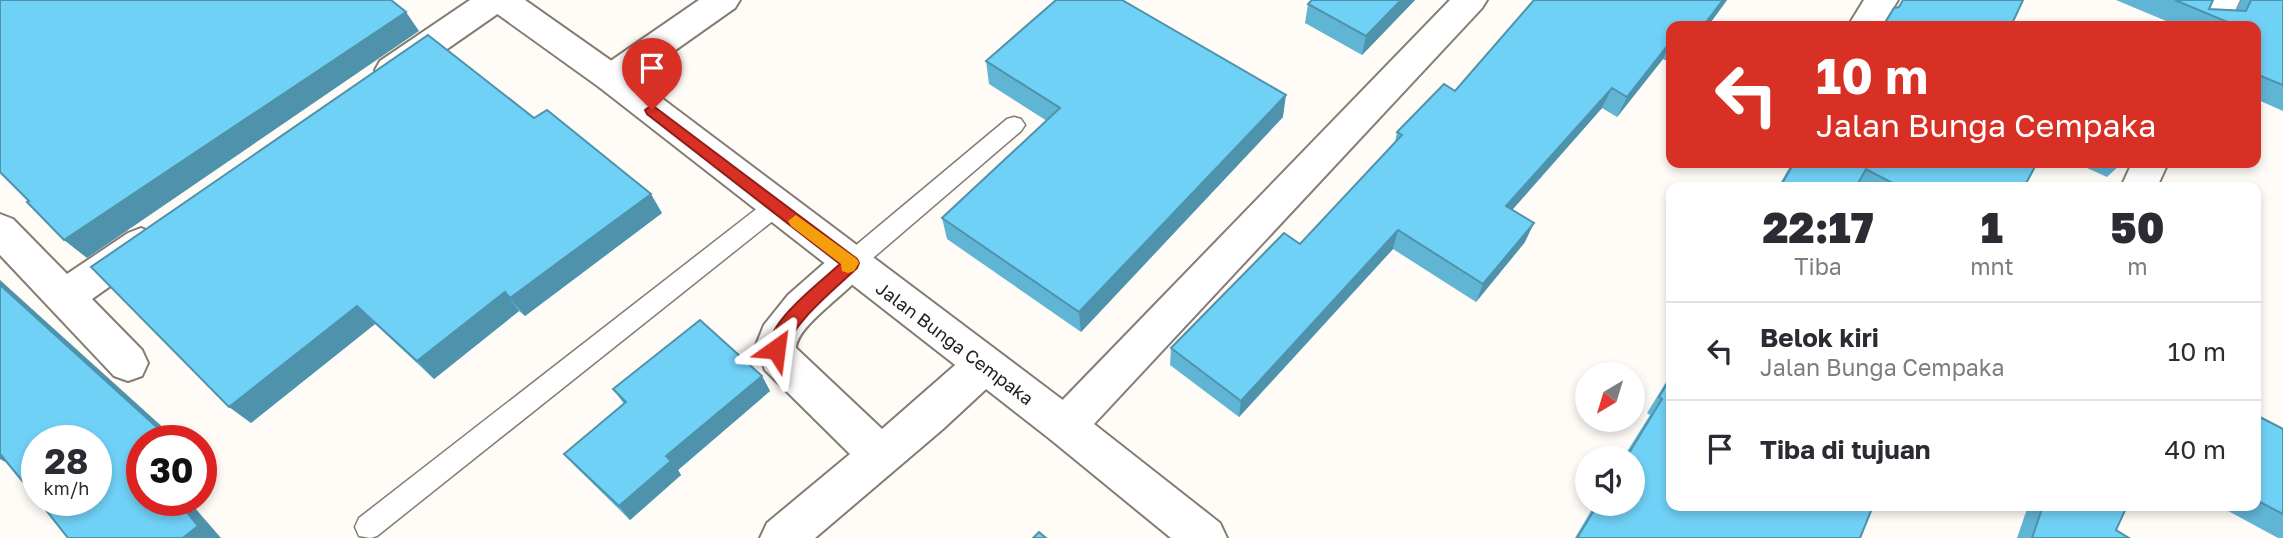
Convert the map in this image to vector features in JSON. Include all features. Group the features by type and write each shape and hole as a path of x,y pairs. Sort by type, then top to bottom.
{"street":[{"path":"370,85 495,0"},
{"name":"Jalan Bunga Cempaka","path":"501,0 611,78 1065,426 1205,538"},
{"path":"611,78 723,0"},
{"path":"1065,426 1470,0"},
{"path":"1868,21 1881,0"},
{"path":"2213,21 2223,0"},
{"path":"64,297 166,226"},
{"path":"0,230 128,363"},
{"path":"851,263 802,309 777,339 776,349 779,358 880,455"},
{"path":"782,538 984,365"}],"lane":[{"path":"851,263 1014,125"},
{"path":"368,527 776,206"}],"building":[{"path":"0,0 391,0 406,12 64,240 0,172"},
{"path":"1056,0 1122,0 1286,95 1079,312 942,218 1060,108 986,61"},
{"path":"1312,0 1401,0 1366,36 1308,4"},
{"path":"1534,0 1723,0 1707,21 1666,21 1666,47 1627,97 1612,88 1506,206 1534,223 1483,284 1398,230 1241,401 1171,348 1284,233 1300,244 1402,135 1397,132 1444,84 1455,91"},
{"path":"1903,0 2023,0 2013,21 1886,21 1894,8 1899,7"},
{"path":"2175,0 2213,0 2209,9 2246,11 2251,0 2283,0 2283,85 2261,76 2261,21 2225,21"},
{"path":"428,35 534,118 547,110 651,194 510,298 505,292 417,361 357,306 229,407 91,267"},
{"path":"1791,168 2034,168 2027,182 1891,182 1866,169 1859,182 1783,182"},
{"path":"0,285 154,425 126,425 126,516 190,516 198,526 185,538 68,538 51,516 112,516 112,425 21,425 21,479 0,455"},
{"path":"700,320 762,376 666,456 671,461 619,506 564,454 626,402 613,389"},
{"path":"1666,385 1666,511 1871,511 1860,538 1577,538 1591,516 1645,516 1645,446 1633,446 1642,432 1645,432 1645,427 1662,399 1659,397"},
{"path":"2261,418 2283,429 2283,514 2261,503"},
{"path":"2041,511 2125,511 2116,530 2129,538 2032,538"},
{"path":"1039,532 1046,538 1033,538"}],"slow traffic":[{"path":"796,221 851,263 848,266"}],"route":[{"path":"652,110 851,263 802,309 777,339 776,349"}]}
